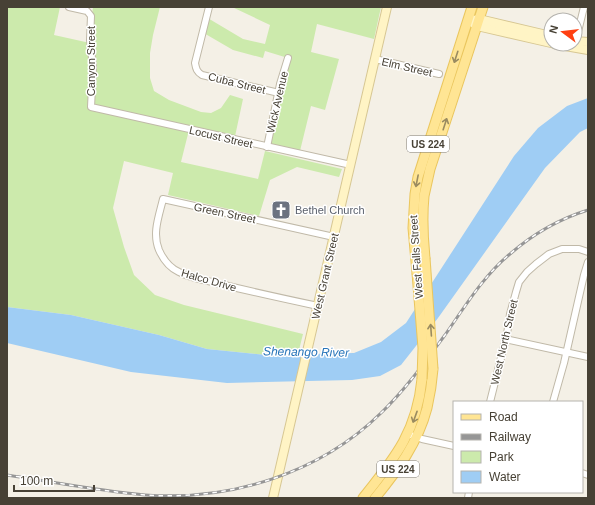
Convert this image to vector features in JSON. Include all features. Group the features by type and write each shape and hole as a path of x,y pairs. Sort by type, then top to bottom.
{"main road":[{"name":"West Falls Street","path":"375,498 399,468 408,454 419,404 422,379 423,348 413,228 414,199 418,177 472,7"},
{"name":"West Falls Street","path":"363,498 412,436 427,409 434,369 423,231 426,186 430,169 483,7"}],"street":[{"name":"Canyon Street","path":"69,7 87,12 91,16 90,40 93,67 91,107"},
{"name":"Cuba Street","path":"208,7 195,63 197,70 202,75 279,93"},
{"name":"West Grant Street","path":"273,498 387,7"},
{"path":"483,7 489,17 496,23"},
{"path":"468,20 543,41"},
{"path":"478,22 496,23 543,34"},
{"name":"Wick Avenue","path":"267,147 288,58"},
{"name":"Elm Street","path":"375,59 439,74"},
{"name":"Locust Street","path":"91,107 350,165"},
{"name":"Green Street","path":"163,199 334,237"},
{"name":"Halco Drive","path":"163,199 157,225 156,241 166,261 178,272 229,286 318,306"},
{"name":"West North Street","path":"490,401 507,334 510,314 520,282 527,272 549,254 562,249 579,248 588,252"},
{"path":"553,401 588,262"},
{"path":"505,339 588,357"},
{"path":"412,436 436,443 453,446"}],"green space":[{"path":"7,7 60,7 54,35 90,43 93,7 160,7 150,53 150,78 154,91 169,100 201,112 211,113 221,108 230,95 243,99 234,141 189,130 181,162 258,179 265,151 342,169 339,177 297,167 270,180 259,216 168,195 173,173 124,161 113,208 134,275 155,295 184,305 303,334 298,354 266,355 207,349 159,335 71,315 7,307"},
{"path":"232,7 381,7 374,39 317,24 311,52 339,59 325,110 311,106 299,155 267,147 288,58 265,51 263,58 233,50 202,32 206,17 243,39 265,44 270,25"}],"water":[{"path":"588,98 588,128 580,132 545,168 438,318 401,365 380,376 352,380 227,383 131,372 7,343 7,307 71,315 159,335 207,349 266,355 354,353 381,342 406,323 514,156 538,128 567,106"}],"railway":[{"path":"7,475 93,489 145,495 177,496 241,488 272,479 301,467 330,452 357,434 390,404 407,385 483,282 501,262 528,240 547,228 588,210"}],"place":[{"name":"Bethel Church","path":"281,210"}],"water label":[{"name":"Shenango River","path":"306,352"}]}
